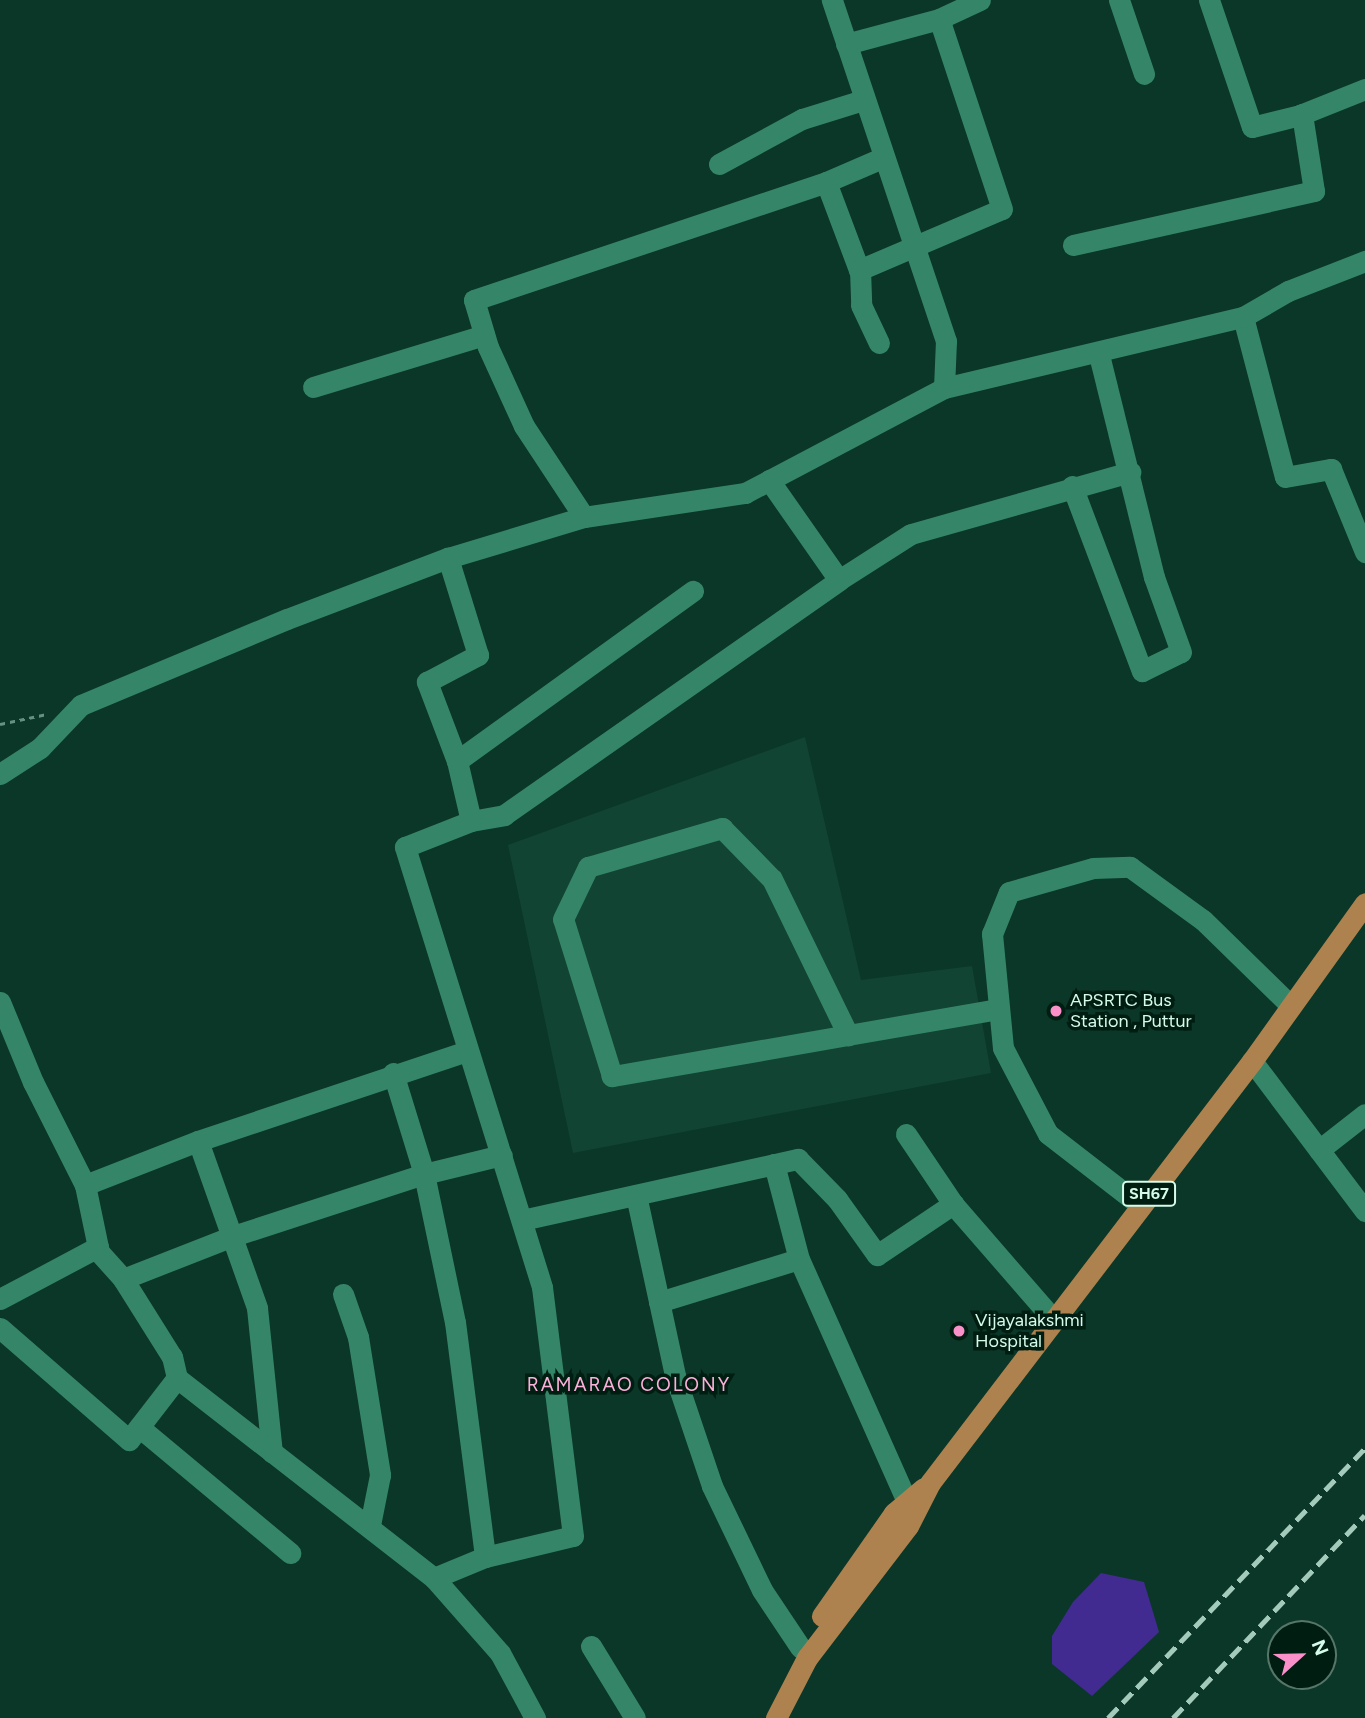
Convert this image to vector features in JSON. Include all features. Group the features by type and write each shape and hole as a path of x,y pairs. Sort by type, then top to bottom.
{"main road":[{"name":"SH67","path":"761,1718 800,1647 894,1513 930,1483 1052,1318 1252,1061 1365,903"},
{"path":"776,1718 807,1658 908,1526 930,1483"}],"street":[{"path":"832,0 882,158 946,341 944,388"},
{"path":"846,44 939,19 980,0"},
{"path":"1119,0 1144,74"},
{"path":"1209,0 1252,127 1302,114 1365,89"},
{"path":"860,270 1002,208 939,19"},
{"path":"719,164 802,119 863,100"},
{"path":"1073,245 1314,191 1302,114"},
{"path":"584,517 524,426 484,335 474,300 826,182 882,158"},
{"path":"826,182 860,270 862,305 879,343"},
{"path":"0,774 40,748 80,705 448,558 584,517 746,492 944,388 1099,355 1243,317 1288,291 1365,261"},
{"path":"1243,317 1284,477 1331,468 1365,552"},
{"path":"313,387 484,335"},
{"path":"1072,486 1142,670 1181,652 1154,577 1099,355"},
{"path":"434,1578 485,1557 573,1536 542,1287 405,847 471,821 504,815 839,580 911,534 1072,486 1130,472"},
{"path":"769,480 839,580"},
{"path":"448,558 478,655 427,682 457,761 471,821"},
{"path":"457,761 693,591"},
{"path":"848,1035 772,878 722,828 587,867 564,919 612,1076 999,1009"},
{"path":"1140,1205 1048,1134 1003,1048 992,934 1009,892 1093,868 1130,867 1203,920 1291,1006"},
{"path":"0,1002 33,1082 85,1185 98,1247 123,1279 172,1357 177,1378 370,1525 434,1578 500,1653 535,1718"},
{"path":"85,1185 198,1141 393,1073 467,1051"},
{"path":"1252,1061 1365,1211"},
{"path":"393,1073 424,1174 454,1322 485,1557"},
{"path":"1318,1150 1365,1114"},
{"path":"906,1134 953,1204 1052,1318"},
{"path":"198,1141 257,1308 272,1452"},
{"path":"123,1279 233,1236 424,1174 502,1155"},
{"path":"522,1220 798,1159 837,1199 877,1255 953,1204"},
{"path":"774,1164 799,1259 907,1502"},
{"path":"636,1195 675,1376 712,1486 762,1590 800,1647"},
{"path":"0,1299 98,1247"},
{"path":"659,1302 799,1259"},
{"path":"343,1294 358,1337 380,1475 370,1525"},
{"path":"0,1328 129,1440 177,1378"},
{"path":"139,1427 290,1553"},
{"path":"591,1646 635,1718"}],"path":[{"path":"0,724 80,705"}],"shaded area":[{"path":"805,737 861,980 972,966 991,1073 573,1153 508,845"},
{"path":"1101,1573 1144,1582 1159,1632 1092,1696 1052,1664 1052,1636 1073,1602"}],"railway":[{"path":"1108,1718 1365,1448"},
{"path":"1173,1718 1365,1515"}],"place":[{"name":"APSRTC Bus Station , Puttur","path":"1056,1011"},
{"name":"Vijayalakshmi Hospital","path":"959,1331"}],"district":[{"name":"RAMARAO COLONY","path":"629,1385"}]}
